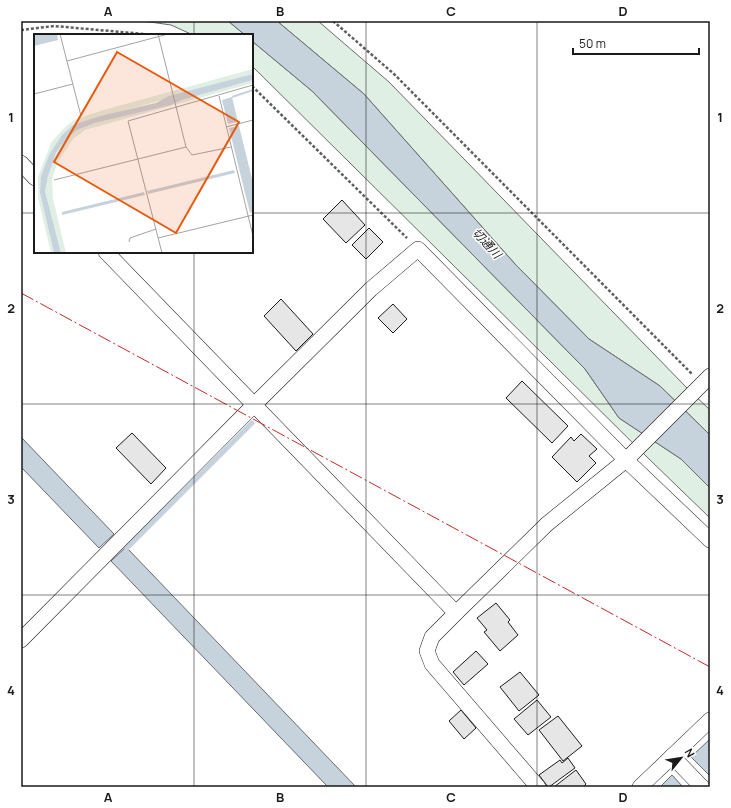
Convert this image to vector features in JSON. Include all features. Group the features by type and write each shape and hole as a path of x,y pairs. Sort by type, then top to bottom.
{"street":[{"path":"21,163 34,177"},
{"path":"21,640 371,289 418,249 710,540"},
{"path":"107,253 456,613"},
{"path":"538,787 432,664 427,650 432,637 547,524 628,457 703,383"},
{"path":"640,787 710,720"},
{"path":"672,756 701,786"}],"path":[{"path":"333,21 394,74 703,383"},
{"path":"21,30 54,26 144,34"},
{"path":"253,87 418,249"}],"green space":[{"path":"143,21 228,21 244,34 191,34 171,25"},
{"path":"277,21 318,21 389,82 710,410 710,435 660,386 589,339 515,264 364,94"},
{"path":"253,42 312,91 585,369 619,418 681,459 710,488 710,518 253,67"}],"water":[{"name":"切通川","path":"228,21 277,21 364,94 515,264 589,339 660,386 710,435 710,488 681,459 619,418 585,369 312,91 253,42 253,34 244,34"},
{"path":"21,437 114,534 99,548 21,467"},
{"path":"126,547 356,787 328,787 111,561"},
{"path":"710,739 710,776 691,757"},
{"path":"672,775 683,787 660,787"}],"building":[{"path":"342,200 365,225 346,243 323,219"},
{"path":"369,228 383,242 366,259 352,245"},
{"path":"281,299 313,334 296,351 264,316"},
{"path":"393,304 407,319 393,333 378,318"},
{"path":"522,381 568,426 552,443 506,398"},
{"path":"132,433 166,468 151,484 116,448"},
{"path":"581,434 597,449 589,456 596,463 577,482 552,457 571,437 574,441"},
{"path":"496,603 510,620 508,622 518,635 500,651 484,632 487,630 477,618"},
{"path":"476,651 488,664 464,685 453,672"},
{"path":"520,672 539,695 519,711 500,687"},
{"path":"537,700 551,717 528,735 514,719"},
{"path":"461,710 476,728 464,739 449,721"},
{"path":"558,716 582,746 563,761 539,730"},
{"path":"568,758 575,768 548,787 539,775 560,760 562,763"},
{"path":"576,770 586,784 583,787 554,787"}],"waterway":[{"path":"127,548 252,423"}],"power":[{"path":"21,293 710,667"}]}
